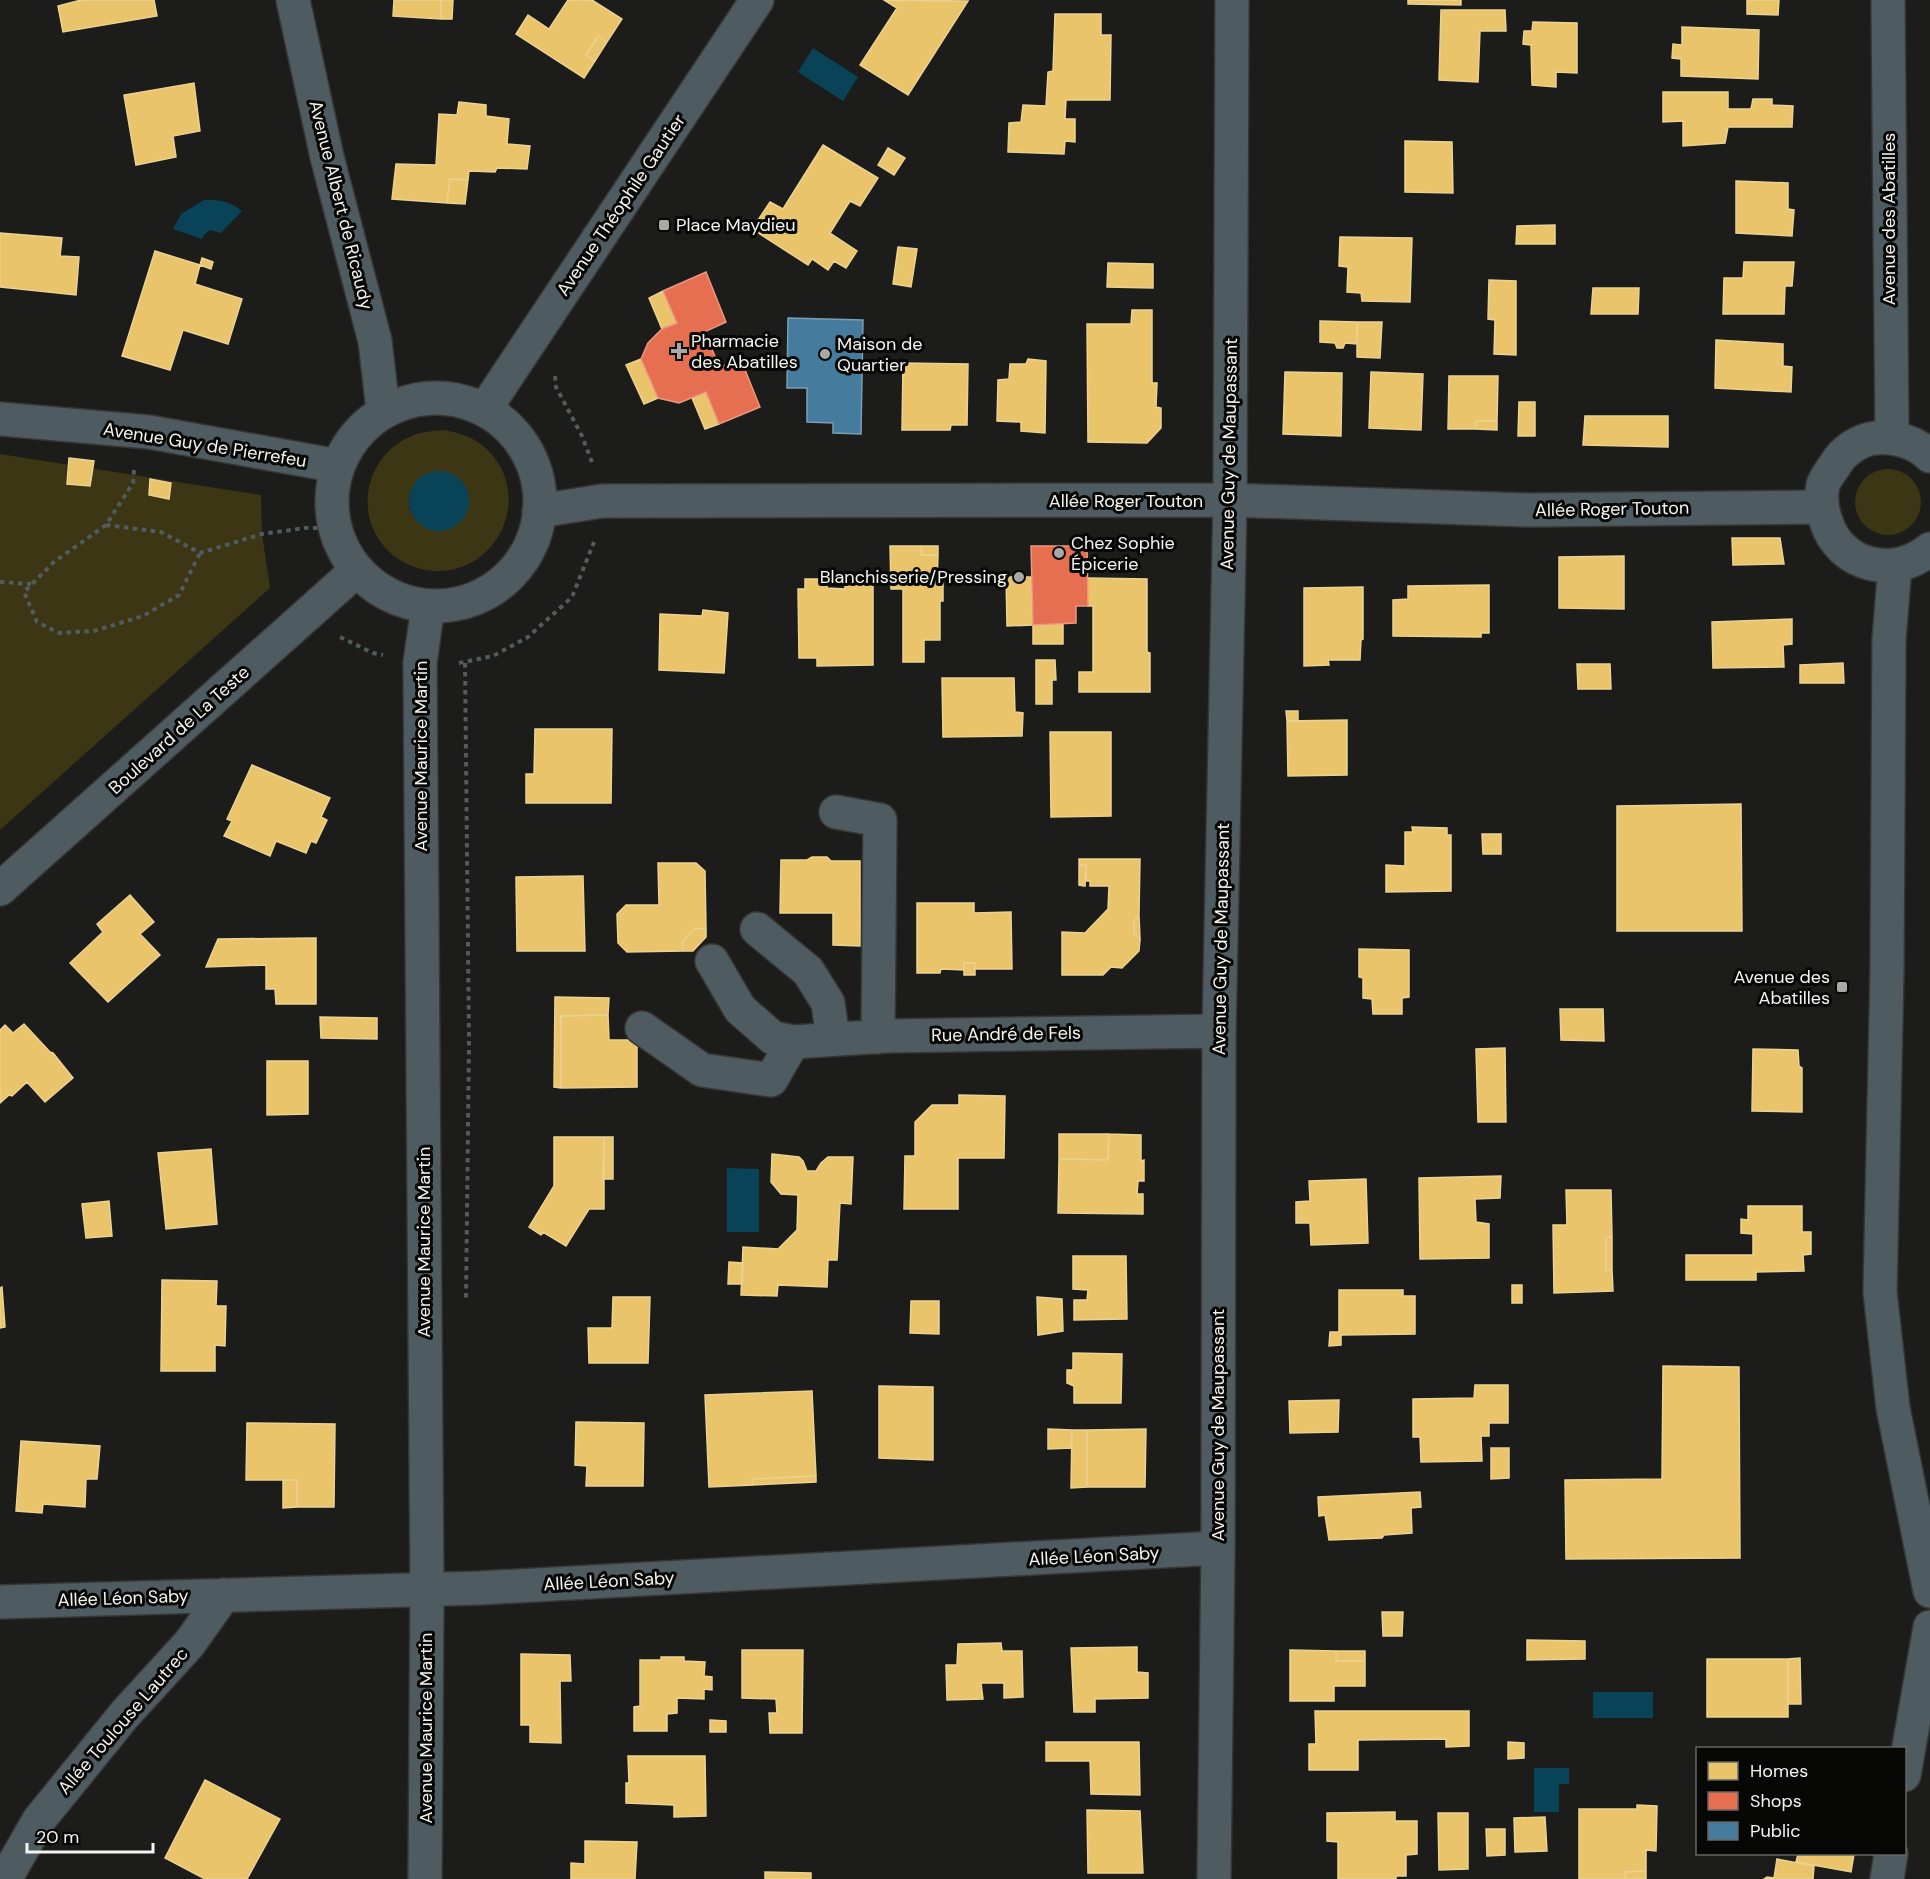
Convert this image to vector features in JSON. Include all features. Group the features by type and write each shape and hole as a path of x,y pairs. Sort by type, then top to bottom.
{"street":[{"name":"Avenue Albert de Ricaudy","path":"293,0 327,157 375,341 383,410"},
{"name":"Avenue Théophile Gautier","path":"485,409 757,0"},
{"name":"Avenue Guy de Maupassant","path":"1214,1879 1218,1548 1219,1031 1230,500 1232,0"},
{"name":"Avenue des Abatilles","path":"1888,0 1892,437"},
{"path":"412,400 457,400 485,409 510,428 525,447 539,483 539,511 529,549 506,580 475,599 459,604 428,606 397,599 357,570 335,528 332,498 338,466 352,439 383,410 412,400"},
{"name":"Avenue Guy de Pierrefeu","path":"0,419 137,431 338,466"},
{"path":"1930,456 1920,447 1892,437 1872,438 1851,447 1839,457 1824,485 1821,507 1830,534 1849,556 1870,565 1895,566 1912,562 1930,549"},
{"name":"Allée Roger Touton","path":"539,511 602,501 1230,500 1528,510 1821,507"},
{"path":"1895,566 1889,639 1887,970 1880,1292 1893,1408 1930,1591"},
{"name":"Boulevard de La Teste","path":"0,889 357,570"},
{"name":"Avenue Maurice Martin","path":"425,1879 427,1590 420,663 428,606"},
{"path":"836,812 880,820 878,1037"},
{"path":"757,929 808,972 828,1003 833,1039"},
{"path":"642,1028 702,1070 771,1080 793,1042 773,1038 740,1009 712,961"},
{"name":"Rue André de Fels","path":"793,1042 878,1037 1219,1031"},
{"name":"Allée Léon Saby","path":"0,1602 427,1590 1218,1548"},
{"name":"Allée Toulouse Lautrec","path":"5,1879 39,1820 125,1714 189,1644 224,1595"},
{"path":"1906,1769 1930,1627"},
{"path":"1887,1879 1891,1855"}],"path":[{"path":"334,633 373,653 420,663 465,663 494,656 528,637 572,597 593,549 602,501 599,482 582,436 556,387 553,366"},
{"path":"137,431 133,483 106,525 54,562 24,592 37,622 59,633 94,632 143,616 178,595 200,553 262,534 305,528 335,528"},
{"path":"106,525 161,531 200,553"},
{"path":"0,582 32,584"}],"shaded area":[{"path":"445,430 473,439 482,445 499,465 508,487 508,510 501,531 488,550 470,564 447,571 421,569 398,559 380,541 369,514 370,485 382,459 392,448 414,435","holes":["462,481 468,493 468,506 416,520 409,508 409,495"]},
{"path":"0,454 261,495 262,534 270,588 0,830"},
{"path":"1888,469 1901,472 1911,479 1918,489 1921,502 1918,515 1911,525 1901,532 1888,535 1875,532 1865,525 1858,515 1855,502 1858,489 1865,479 1875,472"}],"water":[{"path":"813,48 858,77 843,101 798,72"},
{"path":"204,200 224,202 242,211 221,233 210,230 202,239 173,229 181,214"},
{"path":"439,471 460,480 469,501 460,522 439,531 418,522 409,501 418,480"},
{"path":"727,1168 759,1169 759,1232 727,1232"},
{"path":"1593,1692 1653,1692 1653,1718 1593,1718"},
{"path":"1534,1768 1569,1768 1569,1784 1559,1784 1559,1812 1534,1812"}],"building: Homes":[{"path":"81,0 154,0 157,16 63,32 58,6"},
{"path":"394,0 441,0 441,19 393,16"},
{"path":"441,0 453,0 452,19 441,19"},
{"path":"568,0 592,0 622,19 607,42 598,36 586,55 595,61 584,78 516,34 528,15 549,29"},
{"path":"884,0 968,1 908,95 860,65 897,8"},
{"path":"1408,0 1461,0 1461,5 1408,4"},
{"path":"1747,0 1779,0 1778,15 1747,14"},
{"path":"1441,10 1505,10 1506,31 1480,31 1478,82 1439,80"},
{"path":"1055,14 1101,14 1101,35 1111,35 1110,100 1066,100 1065,119 1075,119 1075,142 1065,141 1064,154 1008,152 1009,123 1021,122 1023,105 1046,106 1048,72 1053,71"},
{"path":"1533,22 1577,23 1577,73 1556,72 1556,87 1532,85 1531,45 1523,44 1524,31 1532,31"},
{"path":"1682,27 1759,30 1758,79 1681,76 1681,59 1672,58 1673,44 1682,45"},
{"path":"598,36 607,42 595,61 586,55"},
{"path":"194,83 200,131 173,136 176,157 136,165 124,95"},
{"path":"1663,92 1728,92 1728,109 1751,109 1753,99 1772,99 1772,105 1793,106 1792,127 1728,127 1725,143 1683,146 1683,121 1663,122"},
{"path":"459,102 486,105 486,116 509,119 507,144 530,146 527,169 497,168 495,172 469,171 468,180 450,179 447,203 392,199 396,164 436,165 439,114 457,115"},
{"path":"1405,141 1452,142 1453,193 1405,192"},
{"path":"823,145 878,178 860,206 850,201 830,233 857,251 846,268 834,261 828,270 812,259 808,265 752,229 770,202 783,209"},
{"path":"888,148 905,158 894,175 878,165"},
{"path":"450,179 468,180 465,204 447,203"},
{"path":"1736,181 1788,183 1788,209 1794,210 1792,236 1736,233"},
{"path":"1555,225 1555,244 1516,244 1517,226"},
{"path":"0,233 62,238 60,256 79,257 76,295 0,287"},
{"path":"1340,237 1412,238 1410,302 1362,301 1361,293 1347,292 1348,267 1339,266"},
{"path":"898,247 917,249 911,287 893,284"},
{"path":"155,251 200,265 195,284 242,299 228,344 183,330 170,370 122,356"},
{"path":"202,258 213,262 211,269 200,265"},
{"path":"1744,262 1794,262 1792,286 1785,286 1784,314 1723,314 1724,278 1743,278"},
{"path":"1108,263 1153,264 1153,288 1107,287"},
{"path":"1489,280 1516,281 1516,355 1494,354 1495,320 1488,319"},
{"path":"1593,288 1639,288 1638,314 1591,314"},
{"path":"663,291 677,323 662,329 649,298"},
{"path":"1132,310 1152,310 1152,383 1157,383 1156,407 1161,408 1161,428 1147,443 1088,442 1087,324 1131,324"},
{"path":"1320,321 1357,322 1357,344 1345,343 1343,348 1337,348 1335,343 1320,342"},
{"path":"1357,322 1382,322 1380,358 1357,357"},
{"path":"1716,340 1783,344 1783,366 1792,367 1791,392 1715,388"},
{"path":"641,359 658,398 644,404 626,365"},
{"path":"1028,359 1046,361 1045,433 1021,431 1021,422 997,421 998,380 1009,379 1010,364 1026,364"},
{"path":"903,363 968,364 967,425 951,425 950,430 902,430"},
{"path":"1285,372 1342,373 1341,436 1283,434"},
{"path":"1371,372 1423,374 1421,430 1369,428"},
{"path":"1449,376 1498,376 1497,421 1476,421 1476,429 1448,429"},
{"path":"706,392 719,424 705,429 692,398"},
{"path":"1519,402 1535,402 1535,436 1518,436"},
{"path":"1585,416 1668,416 1668,447 1583,445"},
{"path":"1476,421 1497,421 1497,430 1476,429"},
{"path":"69,458 94,461 90,486 67,484"},
{"path":"150,479 171,483 169,499 149,495"},
{"path":"1732,538 1780,538 1784,564 1733,565"},
{"path":"890,546 921,546 921,555 938,555 937,584 943,584 943,601 940,601 940,640 924,640 924,662 903,662 903,589 891,589"},
{"path":"921,546 938,546 938,555 921,555"},
{"path":"1624,556 1624,609 1559,608 1559,557"},
{"path":"1006,577 1031,577 1033,625 1007,626"},
{"path":"1087,578 1147,579 1147,652 1150,653 1150,692 1079,692 1079,672 1093,672 1093,606 1088,606"},
{"path":"805,579 827,579 827,588 845,589 845,582 873,582 873,665 817,666 817,658 799,658 798,589 805,589"},
{"path":"1489,585 1489,633 1481,633 1481,637 1393,636 1393,600 1408,599 1408,586"},
{"path":"1363,587 1363,639 1361,640 1360,660 1328,660 1329,665 1304,666 1304,588"},
{"path":"703,610 728,613 724,673 659,670 660,614 702,616"},
{"path":"1792,619 1792,644 1783,645 1784,667 1713,668 1712,622"},
{"path":"1063,624 1063,644 1033,644 1033,625"},
{"path":"1036,660 1055,660 1056,680 1052,680 1052,704 1036,704"},
{"path":"1843,663 1844,683 1800,683 1800,665"},
{"path":"1577,664 1610,664 1611,689 1578,689"},
{"path":"942,678 1014,678 1015,712 1023,713 1022,736 943,737"},
{"path":"1286,711 1298,711 1298,720 1287,721"},
{"path":"1347,720 1347,775 1288,776 1287,721"},
{"path":"535,729 612,729 611,803 526,803 526,774 534,774"},
{"path":"1050,732 1111,732 1111,816 1051,817"},
{"path":"252,765 330,798 321,817 327,820 316,843 311,841 306,853 276,841 270,856 224,836 232,821 227,819"},
{"path":"1741,804 1742,931 1617,931 1617,806"},
{"path":"1412,827 1447,828 1447,835 1451,835 1451,891 1386,892 1386,865 1405,866 1405,832 1413,832"},
{"path":"1482,834 1501,834 1501,854 1483,854"},
{"path":"812,857 827,857 831,861 860,861 860,946 833,945 833,913 780,913 781,860 807,860"},
{"path":"1079,859 1140,859 1139,915 1134,921 1134,934 1140,939 1139,951 1122,968 1111,967 1103,975 1062,975 1062,932 1085,933 1108,909 1109,886 1090,886 1090,881 1086,881 1086,865 1079,865"},
{"path":"658,863 696,863 705,871 706,929 695,928 683,941 683,951 627,952 618,943 617,914 626,905 659,905"},
{"path":"1079,865 1086,865 1085,886 1079,885"},
{"path":"583,876 585,951 517,951 516,877"},
{"path":"130,895 154,922 140,934 160,955 108,1002 70,963 103,932 97,924"},
{"path":"917,903 974,903 974,913 1011,912 1012,969 975,969 975,963 964,963 964,970 941,969 940,973 917,973"},
{"path":"1139,915 1140,939 1134,934 1134,921"},
{"path":"695,928 706,929 706,937 693,951 683,951 683,941"},
{"path":"316,938 316,1004 276,1004 275,989 266,989 266,965 206,967 218,939"},
{"path":"1359,949 1409,950 1409,997 1402,998 1402,1014 1373,1014 1372,999 1363,998 1363,978 1359,977"},
{"path":"964,963 975,963 975,975 964,975"},
{"path":"555,997 609,998 608,1015 561,1016 561,1088 554,1087"},
{"path":"1560,1009 1603,1009 1604,1041 1561,1040"},
{"path":"608,1015 609,1040 637,1040 637,1087 561,1088 561,1016"},
{"path":"320,1017 377,1018 377,1039 321,1038"},
{"path":"24,1024 53,1053 73,1078 45,1102 27,1082 12,1096 9,1095 0,1103 0,1030 5,1025 13,1033"},
{"path":"1505,1048 1506,1122 1478,1122 1476,1049"},
{"path":"1753,1049 1798,1050 1799,1066 1802,1068 1802,1112 1752,1111"},
{"path":"267,1061 308,1061 308,1114 267,1115"},
{"path":"959,1095 1005,1096 1004,1158 958,1158 958,1209 904,1209 905,1156 915,1156 915,1122 932,1105 959,1105"},
{"path":"1059,1134 1109,1134 1108,1160 1059,1159"},
{"path":"1109,1134 1141,1135 1144,1181 1138,1181 1137,1194 1143,1194 1143,1214 1058,1213 1059,1159 1108,1160"},
{"path":"554,1137 604,1137 604,1209 589,1209 566,1246 543,1232 541,1235 529,1227 554,1186"},
{"path":"604,1137 613,1137 613,1179 603,1179"},
{"path":"211,1149 217,1224 166,1229 158,1153"},
{"path":"772,1154 799,1157 807,1171 816,1171 828,1157 853,1157 851,1204 840,1203 837,1260 828,1260 827,1287 778,1285 777,1296 741,1295 743,1247 778,1249 797,1230 798,1195 781,1194 771,1182"},
{"path":"1501,1176 1500,1198 1475,1199 1476,1222 1489,1224 1489,1258 1420,1259 1419,1178"},
{"path":"1366,1179 1368,1243 1311,1245 1310,1223 1296,1223 1296,1202 1310,1201 1309,1181"},
{"path":"1566,1190 1611,1190 1612,1237 1606,1237 1606,1270 1612,1269 1613,1291 1554,1293 1553,1225 1567,1225"},
{"path":"109,1201 112,1236 86,1238 82,1204"},
{"path":"1748,1206 1802,1206 1802,1232 1811,1232 1811,1254 1803,1255 1804,1271 1756,1272 1756,1280 1686,1280 1686,1255 1753,1255 1753,1234 1741,1233 1741,1219 1748,1220"},
{"path":"1606,1237 1612,1237 1612,1269 1606,1270"},
{"path":"1073,1256 1126,1256 1127,1319 1074,1320 1074,1300 1087,1300 1088,1290 1073,1289"},
{"path":"729,1262 743,1263 742,1284 728,1284"},
{"path":"162,1280 217,1281 216,1306 226,1306 225,1346 215,1345 215,1371 161,1371"},
{"path":"1512,1285 1522,1285 1522,1303 1512,1303"},
{"path":"2,1287 5,1327 0,1328 0,1288"},
{"path":"1339,1290 1403,1290 1403,1296 1415,1296 1415,1334 1341,1335 1341,1345 1329,1346 1330,1332 1339,1332"},
{"path":"613,1297 650,1297 648,1363 589,1363 588,1328 612,1328"},
{"path":"1037,1297 1062,1299 1063,1331 1038,1335"},
{"path":"911,1301 939,1301 939,1334 910,1333"},
{"path":"1073,1353 1122,1354 1121,1403 1074,1403 1074,1386 1067,1383 1067,1370 1073,1370"},
{"path":"1663,1366 1739,1367 1740,1558 1566,1559 1565,1480 1662,1479"},
{"path":"1475,1385 1508,1385 1508,1423 1489,1423 1489,1436 1481,1436 1482,1461 1421,1462 1420,1437 1413,1437 1413,1399 1474,1398"},
{"path":"879,1386 933,1387 933,1460 879,1458"},
{"path":"812,1391 816,1476 752,1479 753,1485 709,1487 705,1395"},
{"path":"1339,1400 1338,1432 1290,1433 1289,1401"},
{"path":"576,1422 644,1423 643,1486 586,1486 587,1466 575,1465"},
{"path":"247,1423 335,1424 334,1507 297,1507 297,1480 246,1480"},
{"path":"1048,1429 1072,1430 1071,1448 1048,1449"},
{"path":"1146,1429 1145,1487 1087,1487 1087,1430"},
{"path":"1072,1430 1087,1430 1087,1487 1071,1488"},
{"path":"21,1441 100,1446 97,1479 86,1479 85,1507 43,1504 42,1513 16,1511"},
{"path":"1491,1448 1509,1448 1509,1478 1491,1479"},
{"path":"816,1476 816,1482 753,1485 752,1479"},
{"path":"283,1480 297,1480 297,1507 283,1508"},
{"path":"1420,1492 1421,1507 1411,1508 1412,1533 1384,1535 1382,1538 1329,1540 1325,1515 1319,1516 1318,1497"},
{"path":"1382,1612 1403,1612 1402,1636 1383,1636"},
{"path":"1527,1640 1585,1641 1585,1659 1527,1660"},
{"path":"1001,1643 1002,1651 1022,1651 1023,1697 1004,1698 1004,1683 981,1683 983,1699 947,1700 946,1665 957,1665 958,1644"},
{"path":"1137,1647 1137,1672 1148,1673 1148,1698 1095,1699 1095,1712 1074,1712 1071,1648"},
{"path":"742,1650 803,1650 802,1733 770,1733 769,1713 777,1713 776,1699 742,1698"},
{"path":"1290,1650 1336,1651 1336,1661 1365,1661 1365,1686 1334,1686 1334,1701 1290,1701"},
{"path":"1336,1651 1365,1651 1365,1661 1336,1661"},
{"path":"521,1654 570,1655 571,1681 560,1681 561,1743 530,1742 530,1725 521,1725"},
{"path":"661,1657 684,1657 684,1661 705,1662 704,1676 712,1677 712,1690 704,1689 704,1699 677,1698 677,1713 667,1714 667,1731 634,1731 634,1707 640,1706 640,1660 661,1660"},
{"path":"1800,1658 1801,1704 1788,1704 1788,1659"},
{"path":"1707,1659 1788,1659 1788,1717 1707,1717"},
{"path":"1315,1711 1469,1711 1469,1746 1446,1747 1446,1739 1358,1740 1358,1770 1309,1770 1309,1744 1316,1744"},
{"path":"710,1720 726,1721 726,1732 710,1732"},
{"path":"1046,1742 1139,1742 1140,1795 1091,1794 1090,1761 1046,1761"},
{"path":"1508,1742 1524,1743 1524,1758 1508,1759"},
{"path":"628,1756 705,1756 706,1816 674,1817 674,1805 626,1803 626,1783 629,1783"},
{"path":"205,1780 280,1819 247,1879 205,1879 165,1858"},
{"path":"1637,1805 1657,1806 1656,1851 1646,1850 1646,1871 1625,1872 1625,1879 1579,1879 1579,1809 1637,1809"},
{"path":"1087,1810 1140,1811 1143,1873 1088,1873"},
{"path":"1395,1812 1395,1821 1417,1821 1417,1854 1406,1855 1406,1876 1396,1876 1396,1879 1338,1879 1338,1842 1327,1841 1327,1813"},
{"path":"1438,1813 1468,1813 1468,1869 1439,1870"},
{"path":"1545,1817 1547,1851 1515,1852 1514,1818"},
{"path":"1486,1829 1505,1829 1505,1855 1487,1856"},
{"path":"585,1841 637,1842 635,1879 571,1879 571,1863 585,1864"},
{"path":"1798,1855 1854,1855 1851,1872 1796,1862"},
{"path":"1777,1859 1814,1866 1813,1879 1764,1879 1774,1878"},
{"path":"1646,1871 1646,1879 1625,1879 1625,1872"},
{"path":"765,1872 811,1873 811,1879 765,1879"}],"building: Shops":[{"name":"Pharmacie des Abatilles","path":"706,272 726,322 704,332 720,367 741,360 760,407 719,424 706,392 679,403 658,398 641,359 648,343 662,329 677,323 663,291"},
{"path":"1031,546 1087,546 1088,606 1076,606 1076,623 1033,625"}],"building: Public":[{"name":"Maison de Quartier","path":"788,318 863,320 861,434 833,433 833,423 807,422 807,388 787,388"}],"place":[{"name":"Place Maydieu","path":"664,225"},
{"name":"Pharmacie des Abatilles","path":"679,351"},
{"name":"Maison de Quartier","path":"825,354"},
{"name":"Chez Sophie Épicerie","path":"1059,553"},
{"name":"Blanchisserie/Pressing","path":"1019,577"},
{"name":"Avenue des Abatilles","path":"1842,987"}]}
